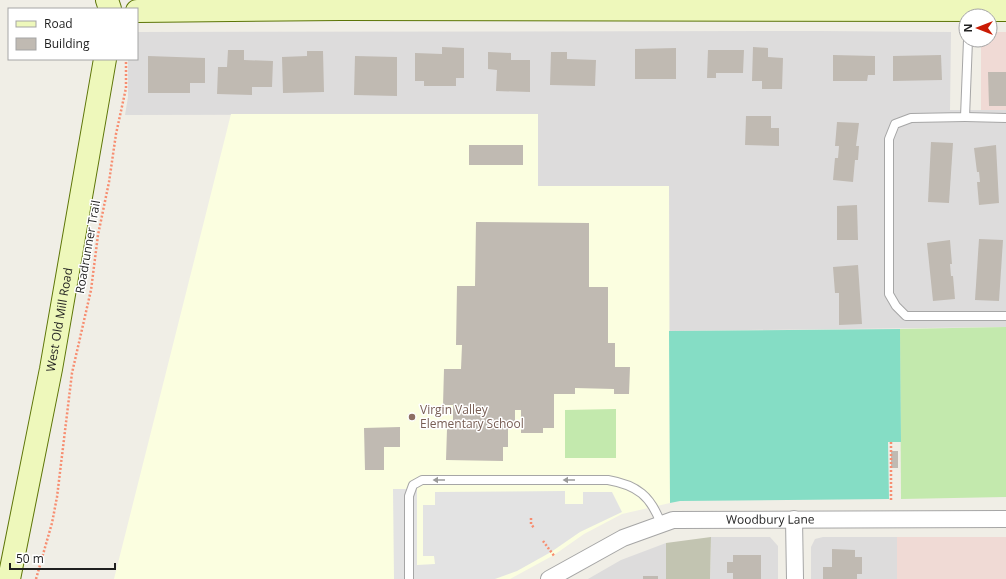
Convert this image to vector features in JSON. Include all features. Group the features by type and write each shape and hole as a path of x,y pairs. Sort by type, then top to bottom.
{"street":[{"path":"138,11 341,4 958,13"},
{"name":"West Old Mill Road","path":"9,579 52,361 105,60"},
{"name":"Woodbury Lane","path":"549,579 623,538 673,520 1006,519"},
{"path":"794,520 795,579"}],"lane":[{"path":"965,117 968,48"},
{"path":"1006,118 911,118 895,124 890,139 890,294 896,306 906,316 1006,316"},
{"path":"409,579 409,496 413,485 422,480 608,480 626,483 648,498 656,509 661,524"}],"path":[{"name":"Roadrunner Trail","path":"36,579 52,523 57,497 72,373 90,290 98,235 109,182 116,134 126,88 126,60"},
{"path":"891,442 891,501"},
{"path":"531,518 531,524 534,528"},
{"path":"543,541 555,557"}],"shaded area":[{"path":"138,32 951,32 950,110 1006,110 1006,327 669,331 669,187 538,186 538,114 125,115 128,97 128,60 138,60"},
{"path":"998,32 1006,32 1006,110 981,110 981,48 998,48"},
{"name":"Virgin Valley Elementary School","path":"231,114 538,114 538,186 669,186 670,503 622,514 584,534 554,555 510,579 114,579"},
{"path":"393,489 417,489 417,565 435,564 434,556 423,556 423,505 435,505 435,492 565,491 565,504 583,504 583,492 612,492 622,512 580,532 551,552 517,571 495,579 394,579"},
{"path":"711,537 770,537 778,546 778,579 710,579"},
{"path":"711,537 710,579 666,579 666,543"},
{"path":"823,537 897,537 897,579 811,579 811,547 815,539"},
{"path":"897,537 1006,537 1006,579 897,579"},
{"path":"666,543 666,579 588,579 621,560"}],"green space":[{"path":"1006,327 1006,497 901,499 900,329"},
{"path":"900,329 901,442 888,442 889,499 680,501 670,503 669,331"},
{"path":"616,409 616,458 565,458 565,410"}],"building":[{"path":"442,47 464,48 464,78 456,78 456,86 424,86 424,81 415,81 415,53 442,54"},
{"path":"753,47 768,48 768,57 783,58 782,89 762,89 762,81 752,81"},
{"path":"676,48 676,79 635,79 635,49"},
{"path":"228,50 244,50 244,60 273,61 272,87 252,87 252,95 217,94 218,67 227,67"},
{"path":"708,50 744,50 743,73 716,73 716,78 707,78"},
{"path":"307,51 323,51 324,92 283,93 282,57 307,56"},
{"path":"488,52 511,53 511,60 530,60 530,92 496,91 497,70 488,69"},
{"path":"551,52 567,52 567,59 596,60 595,86 550,85"},
{"path":"833,55 875,56 875,75 868,75 867,81 833,81"},
{"path":"941,55 942,80 893,81 893,56"},
{"path":"148,56 205,58 205,83 190,83 190,93 148,93"},
{"path":"355,56 397,57 397,96 354,95"},
{"path":"988,72 1006,72 1006,106 989,106"},
{"path":"746,116 771,116 771,128 779,128 779,146 745,145"},
{"path":"837,122 859,123 856,146 859,146 858,160 855,160 853,182 833,180 835,158 838,158 839,146 835,146"},
{"path":"931,142 953,143 949,203 928,202"},
{"path":"469,145 523,145 523,165 469,165"},
{"path":"996,145 999,203 979,205 977,182 980,182 979,172 977,172 974,148"},
{"path":"857,205 858,240 837,240 837,206"},
{"path":"476,222 589,223 589,287 608,287 608,343 615,343 615,367 630,367 629,394 614,394 614,389 575,388 575,394 554,394 554,428 543,428 543,433 521,433 521,410 515,410 515,423 508,423 508,447 503,447 503,461 446,460 447,429 453,429 453,405 443,405 444,369 461,369 462,345 456,345 457,286 475,286"},
{"path":"979,239 1003,240 999,301 975,300"},
{"path":"950,240 952,264 950,264 951,276 953,276 955,299 933,301 927,243"},
{"path":"858,265 862,324 839,325 839,293 835,293 833,267"},
{"path":"400,427 400,447 384,447 384,470 365,470 364,428"},
{"path":"891,451 898,451 898,468 891,468"},
{"path":"832,549 855,550 855,557 862,557 862,574 857,574 857,579 823,579 823,567 832,567"},
{"path":"733,555 761,555 761,579 733,579 733,573 727,573 727,562 733,562"},
{"path":"643,576 658,576 658,579 643,579"}],"place":[{"name":"Virgin Valley Elementary School","path":"412,417"}]}
